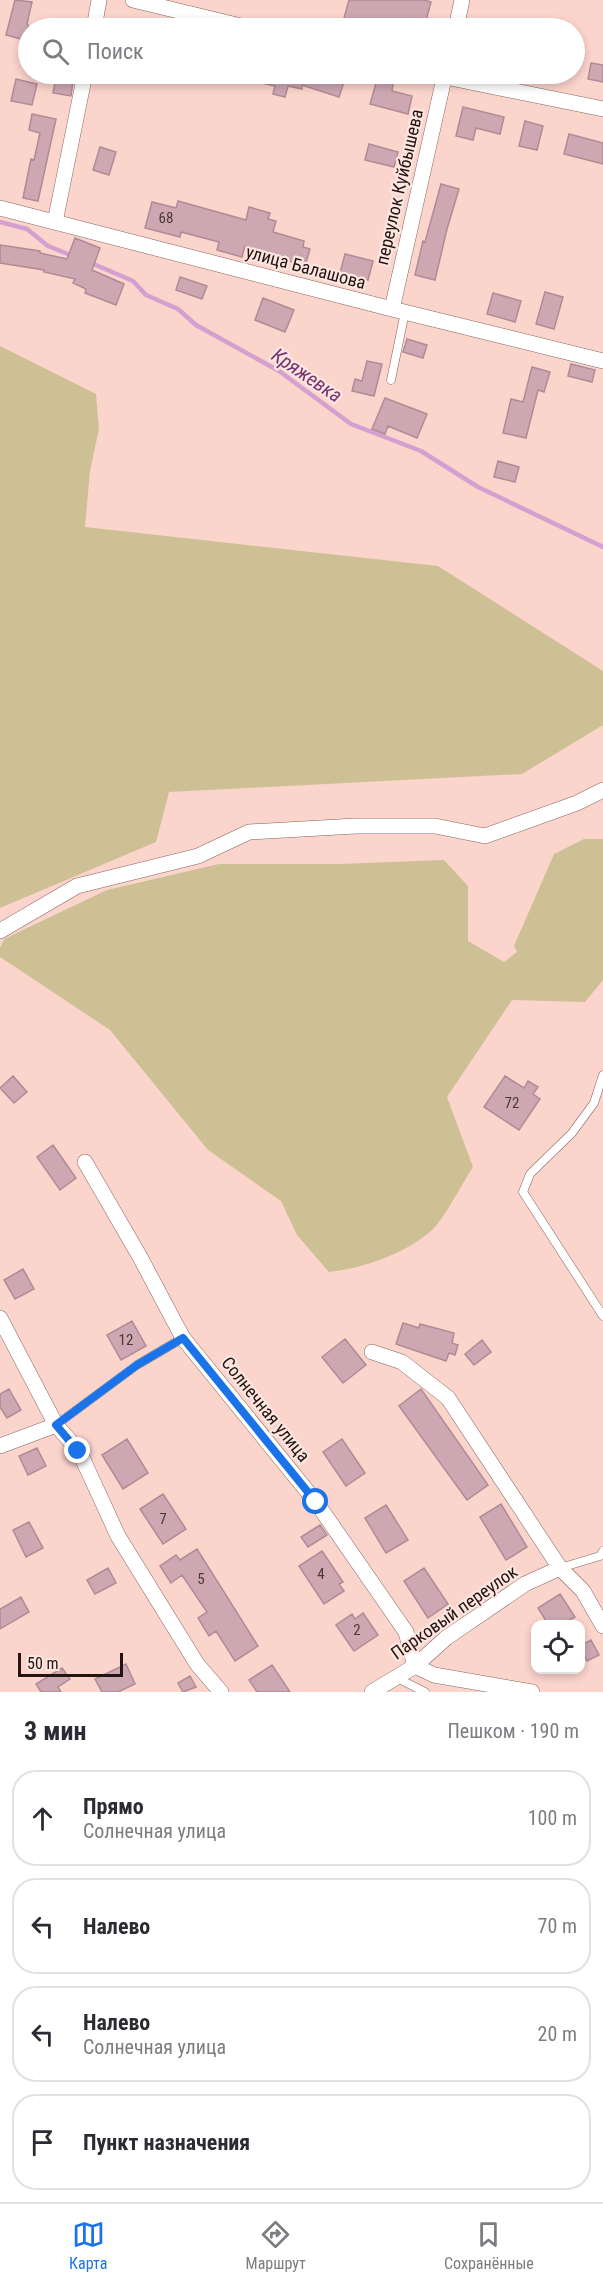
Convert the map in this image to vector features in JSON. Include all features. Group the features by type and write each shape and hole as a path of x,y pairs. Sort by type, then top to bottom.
{"street":[{"path":"96,18 99,0"},
{"path":"133,0 208,18"},
{"path":"458,18 462,0"},
{"path":"55,222 83,84"},
{"name":"переулок Куйбышева","path":"398,311 438,84"},
{"path":"483,84 603,109"},
{"name":"улица Балашова","path":"0,208 398,311 603,361"},
{"path":"0,931 77,886 198,856 249,832 356,826 435,826 485,836 577,803 603,790"},
{"name":"Солнечная улица","path":"85,1162 140,1257 183,1338 316,1502 406,1632 414,1666"},
{"path":"0,1318 56,1425 78,1451 118,1536 197,1664 221,1692"},
{"path":"372,1352 402,1362 448,1398 560,1568 583,1591 603,1626"},
{"path":"0,1446 56,1425"},
{"name":"Парковый переулок","path":"372,1692 414,1666 446,1638 525,1584 560,1568"},
{"path":"414,1666 434,1675 532,1692"}],"lane":[{"path":"391,380 398,311"},
{"path":"603,1075 594,1103 572,1133 530,1174 523,1192 603,1316"},
{"path":"56,1425 137,1365 183,1338"},
{"path":"560,1568 600,1556 603,1551"},
{"path":"395,1677 425,1692"}],"shaded area":[{"path":"0,346 96,394 99,429 90,471 85,527 438,566 603,671 603,725 522,774 169,792 156,842 0,908"},
{"path":"584,839 603,839 603,980 585,1002 512,1000 447,1097 473,1167 448,1209 432,1230 397,1253 342,1270 329,1272 297,1235 281,1201 208,1150 110,1030 0,957 0,948 4,939 107,890 219,864 339,864 444,860 468,886 468,941 504,962 517,952 514,946 554,854"}],"building":[{"path":"15,0 32,2 28,18 18,18 18,38 6,35"},
{"path":"349,0 424,0 431,2 427,18 344,18"},
{"path":"591,63 603,65 603,82 588,79"},
{"path":"16,79 18,84 37,84 32,105 11,101"},
{"path":"55,84 72,84 71,96 53,93"},
{"path":"266,84 343,84 339,97 302,85 302,89 288,86 285,97 273,94 275,86"},
{"path":"376,84 393,84 392,91 412,96 408,114 370,104"},
{"path":"463,107 504,117 500,134 476,128 473,140 456,136"},
{"path":"32,114 56,119 38,201 23,198 31,159 34,160 40,133 29,130"},
{"path":"525,121 543,126 537,150 519,146"},
{"path":"569,134 603,143 603,164 564,154"},
{"path":"369,144 398,152 394,167 365,160"},
{"path":"100,147 116,152 109,175 93,170"},
{"path":"441,184 459,189 435,280 415,275"},
{"path":"178,201 246,220 249,207 270,213 268,219 276,221 273,232 304,241 303,247 310,249 305,266 279,258 277,265 264,262 267,252 245,246 242,257 217,250 219,242 181,232 180,237 145,228 152,202 176,208"},
{"path":"75,238 100,248 92,270 124,284 116,305 85,293 86,289 73,283 75,279 44,272 44,270 0,263 0,245 40,251 40,253 67,259"},
{"path":"345,254 373,261 368,280 340,273"},
{"path":"180,277 207,286 202,299 176,290"},
{"path":"545,292 563,297 554,329 536,324"},
{"path":"493,293 521,301 515,322 487,314"},
{"path":"263,298 294,310 285,332 255,320"},
{"path":"407,339 427,345 423,358 403,352"},
{"path":"367,361 382,364 374,396 352,391 355,379 362,381"},
{"path":"571,364 595,370 592,382 568,376"},
{"path":"532,367 550,372 544,392 538,390 526,438 503,433 511,399 523,402"},
{"path":"385,398 427,414 417,438 388,426 385,434 372,429"},
{"path":"498,461 519,467 515,482 494,477"},
{"path":"13,1076 27,1092 14,1103 0,1088"},
{"path":"505,1076 524,1088 528,1081 538,1087 533,1094 540,1099 519,1130 484,1107"},
{"path":"53,1145 76,1178 60,1190 37,1157"},
{"path":"23,1269 34,1289 15,1299 4,1280"},
{"path":"132,1321 146,1346 121,1360 107,1335"},
{"path":"403,1323 419,1328 420,1324 454,1333 452,1343 458,1345 455,1355 449,1353 446,1361 396,1344"},
{"path":"345,1339 366,1365 343,1383 322,1357"},
{"path":"482,1340 491,1352 474,1365 465,1354"},
{"path":"9,1389 21,1410 7,1418 0,1407 0,1394"},
{"path":"421,1389 488,1485 467,1500 399,1406"},
{"path":"127,1439 148,1473 123,1489 102,1455"},
{"path":"342,1439 365,1473 346,1486 323,1452"},
{"path":"37,1448 46,1466 28,1475 19,1456"},
{"path":"163,1494 186,1529 163,1544 140,1509"},
{"path":"501,1504 527,1547 506,1560 480,1517"},
{"path":"386,1505 408,1540 386,1553 365,1518"},
{"path":"29,1522 43,1548 26,1557 13,1530"},
{"path":"320,1525 327,1535 308,1547 301,1537"},
{"path":"197,1549 258,1646 235,1661 216,1631 209,1636 198,1618 207,1612 182,1575 171,1583 160,1566 176,1555 180,1560"},
{"path":"322,1551 343,1582 339,1584 344,1591 324,1604 299,1566"},
{"path":"108,1568 116,1583 95,1594 87,1580"},
{"path":"424,1568 448,1604 428,1618 404,1581"},
{"path":"560,1594 575,1617 570,1620 546,1620 538,1608"},
{"path":"21,1597 29,1612 0,1629 0,1609"},
{"path":"363,1613 378,1635 354,1651 336,1625 352,1614 355,1619"},
{"path":"591,1640 599,1655 587,1661 585,1643"},
{"path":"126,1664 135,1684 118,1692 102,1692 95,1679"},
{"path":"272,1665 290,1692 257,1692 249,1680"},
{"path":"62,1668 70,1679 58,1687 61,1692 41,1692 36,1684"},
{"path":"190,1676 196,1687 183,1692 178,1683"}],"waterway":[{"name":"Кряжевка","path":"0,222 27,229 48,246 73,256"},
{"name":"Кряжевка","path":"89,262 133,281 146,295 178,309 196,325 279,371 351,424 421,451 478,487 603,547"}],"route":[{"path":"78,1451 56,1425 137,1365 183,1338 316,1502"}]}
